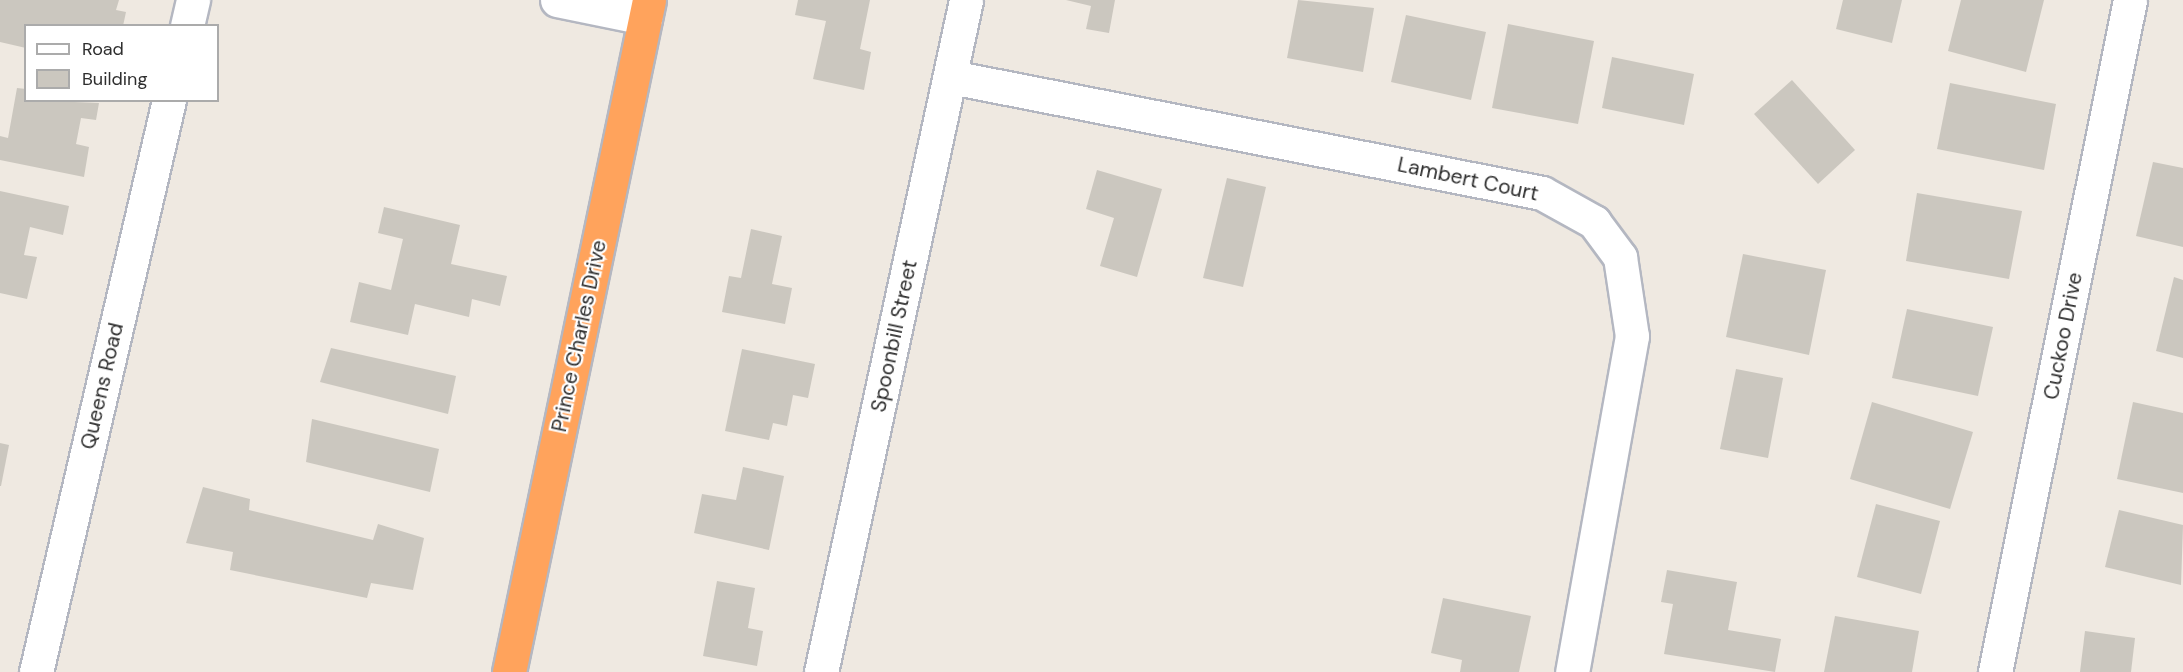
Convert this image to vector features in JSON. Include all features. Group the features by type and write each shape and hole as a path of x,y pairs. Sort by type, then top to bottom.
{"highway":[{"name":"Prince Charles Drive","path":"509,672 647,9"}],"street":[{"path":"187,24 193,0"},
{"path":"557,0 647,9"},
{"name":"Spoonbill Street","path":"821,672 966,0"},
{"name":"Cuckoo Drive","path":"1995,672 2130,0"},
{"name":"Lambert Court","path":"951,77 1542,192 1594,222 1620,257 1632,336 1572,672"},
{"name":"Queens Road","path":"36,672 169,102"}],"building":[{"path":"0,0 119,0 116,10 126,12 123,24 24,24 24,48 0,42"},
{"path":"798,0 870,0 860,49 871,52 864,90 813,79 826,21 795,15"},
{"path":"1066,0 1115,0 1109,33 1086,29 1091,6"},
{"path":"1298,0 1374,8 1363,72 1287,58"},
{"path":"1843,0 1902,0 1892,43 1836,29"},
{"path":"1961,0 2044,0 2026,72 1948,51"},
{"path":"1406,15 1486,32 1471,100 1391,82"},
{"path":"1508,24 1594,41 1578,124 1492,108"},
{"path":"1612,57 1694,74 1684,125 1602,108"},
{"path":"1792,80 1855,150 1818,184 1754,114"},
{"path":"1950,83 2056,104 2044,170 1937,149"},
{"path":"17,88 24,89 24,102 99,103 96,120 81,118 76,144 89,147 84,177 0,160 0,136 8,138"},
{"path":"2153,162 2183,168 2183,247 2136,236"},
{"path":"1097,170 1162,189 1137,277 1100,266 1114,218 1086,209"},
{"path":"1227,178 1266,187 1243,287 1203,278"},
{"path":"0,191 69,206 63,235 30,227 24,255 37,257 27,299 0,293"},
{"path":"1917,193 2022,211 2009,279 1906,261"},
{"path":"384,207 460,225 451,264 507,276 500,306 472,299 469,317 415,304 408,335 350,322 359,282 391,290 403,239 378,233"},
{"path":"751,229 782,236 772,284 792,288 785,324 722,312 729,276 741,278"},
{"path":"1743,254 1826,270 1809,355 1726,337"},
{"path":"2174,277 2183,280 2183,358 2156,351"},
{"path":"1907,309 1993,327 1978,396 1892,378"},
{"path":"331,348 456,376 448,414 320,382"},
{"path":"742,349 815,364 808,398 793,395 787,426 773,423 769,440 725,431"},
{"path":"1736,369 1783,378 1768,458 1720,449"},
{"path":"1872,402 1973,432 1950,509 1850,479"},
{"path":"2133,402 2183,413 2183,493 2117,479"},
{"path":"312,419 439,449 430,492 306,462"},
{"path":"0,443 9,445 1,486 0,486"},
{"path":"743,467 784,476 769,550 694,533 702,494 736,500"},
{"path":"203,487 250,499 249,510 373,540 378,524 424,538 413,590 371,583 367,598 230,570 233,552 186,543"},
{"path":"1876,504 1940,521 1921,594 1857,577"},
{"path":"2119,510 2183,525 2181,585 2105,567"},
{"path":"1667,570 1737,582 1728,630 1781,639 1775,672 1664,654 1673,604 1661,602"},
{"path":"717,581 755,588 748,628 763,631 757,666 703,656"},
{"path":"1443,598 1531,616 1519,672 1460,672 1462,660 1431,653"},
{"path":"1835,616 1919,631 1912,672 1824,672"},
{"path":"2085,631 2135,638 2131,672 2080,672"}]}
